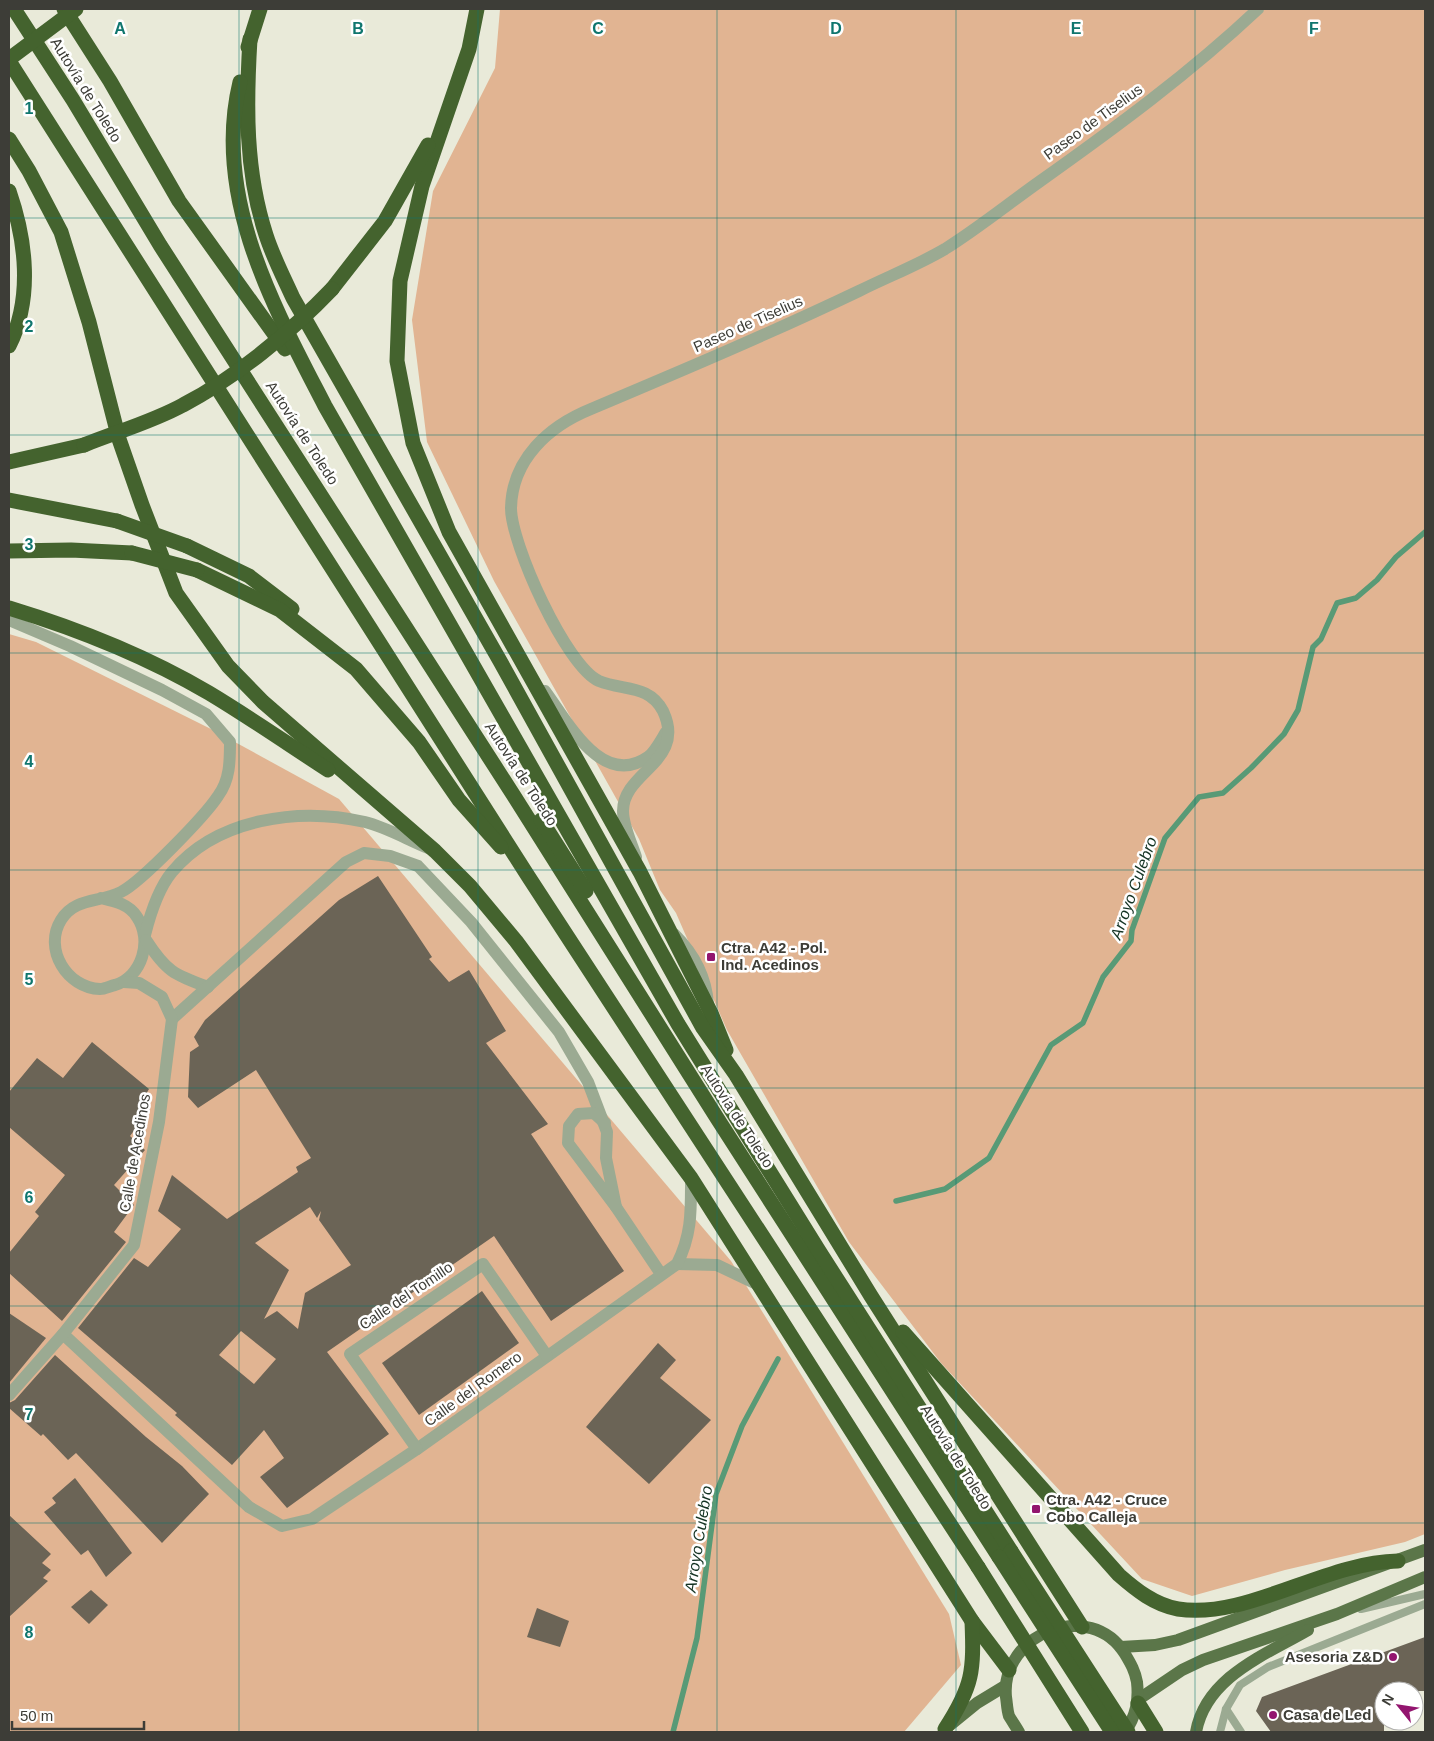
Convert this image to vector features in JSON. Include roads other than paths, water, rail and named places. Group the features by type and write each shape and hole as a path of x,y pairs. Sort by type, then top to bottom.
{"highway":[{"name":"Autovía de Toledo","path":"14,9 73,100 160,245 514,796 712,1110 1005,1554"},
{"path":"64,9 110,81 179,202 325,406"},
{"path":"76,9 9,60 528,876 687,1123 978,1567 1082,1732"},
{"path":"260,9 250,39 238,90 233,124 233,162 253,252 274,308 325,406 678,1024 1005,1554 1112,1732"},
{"path":"477,9 469,49 422,186 400,281 397,361 413,443 445,523 513,649 640,872 711,1014 736,1075"},
{"path":"250,39 247,96 250,163 266,235 293,298 500,661 703,1028 736,1075 871,1296 1082,1626"},
{"path":"9,462 84,446 182,406 256,358 310,313 332,289 385,221 415,171 452,98"},
{"path":"9,139 29,171 60,232 89,322 119,440 176,593 228,666 263,702 435,851 470,886 516,941 691,1178 972,1621 1009,1670"},
{"path":"9,191 19,219 25,258 23,302 9,346"},
{"path":"9,500 117,521 187,546 249,576 284,602 356,669 419,742 459,800 528,876"},
{"path":"9,551 71,550 132,553 196,570 280,610 356,669"},
{"path":"9,608 56,622 139,656 208,692 375,800"},
{"path":"514,796 541,818 602,916 652,990 678,1024"},
{"path":"871,1296 1119,1575 1151,1599 1177,1608 1203,1611 1250,1601 1329,1574 1376,1562 1398,1561"},
{"path":"1005,1554 1127,1732"},
{"path":"944,1730 961,1705 972,1677 972,1621"},
{"path":"1138,1701 1156,1732"}],"main road":[{"path":"1120,1646 1155,1645 1178,1640 1425,1550"},
{"path":"1138,1701 1182,1670 1203,1660 1337,1614 1425,1577"},
{"path":"1196,1732 1205,1706 1218,1688 1237,1671 1337,1614"},
{"path":"1019,1732 1008,1714 1005,1686 1009,1670 1020,1650 1038,1635 1059,1627 1082,1626 1103,1633 1120,1646 1135,1671 1138,1701 1127,1732"},
{"path":"944,1730 977,1703 1005,1686"}],"street":[{"name":"Paseo de Tiselius","path":"667,730 664,714 656,701 644,690 597,680 580,666 562,640 517,545 511,509 515,482 535,445 568,418 787,326 943,250 1134,114 1258,9"},
{"path":"9,620 70,646 162,690 206,714 230,742 230,769 219,796 151,867 121,892 78,904 61,920 54,943 61,966 78,983 101,989 124,982 140,964 151,912 170,874 193,850 232,830 288,816 330,816 367,823 435,851"},
{"path":"513,649 590,751 606,762 628,767 649,756 667,730"},
{"path":"640,872 623,811 629,790 664,754 667,730"},
{"path":"172,1020 346,862 364,853 390,856 418,866 471,922 553,1024 588,1082 608,1132 606,1158 616,1207"},
{"path":"101,898 121,903 137,916 145,938 159,961 176,976 208,987"},
{"name":"Calle de Acedinos","path":"9,1395 64,1334 134,1245 159,1122 172,1020 162,996 139,983 124,982"},
{"path":"605,1124 594,1113 578,1114 569,1126 568,1143 616,1207 660,1274"},
{"path":"691,1178 691,1218 687,1244 677,1264 717,1265 759,1285"},
{"name":"Calle del Tomillo","path":"417,1449 350,1354 483,1264 547,1356"},
{"name":"Calle del Romero","path":"64,1334 250,1507 282,1526 312,1519 417,1449 660,1274 677,1264"}],"lane":[{"path":"1337,1614 1425,1594"},
{"path":"1220,1732 1226,1709 1240,1685 1268,1667 1425,1604"},
{"path":"1226,1709 1240,1732"}],"waterway":[{"name":"Arroyo Culebro","path":"896,1201 945,1189 989,1158 1051,1045 1083,1023 1103,977 1131,941 1132,930 1165,838 1199,797 1223,793 1284,734 1298,710 1313,647 1321,639 1337,603 1356,598 1377,580 1396,557 1425,532"},
{"name":"Arroyo Culebro","path":"673,1732 697,1638 716,1494 742,1426 778,1359"}],"place":[{"name":"Ctra. A42 - Pol. Ind. Acedinos","path":"711,957"},
{"name":"Ctra. A42 - Cruce Cobo Calleja","path":"1036,1509"},
{"name":"Asesoria Z&D","path":"1393,1657"},
{"name":"Casa de Led","path":"1273,1715"}]}
